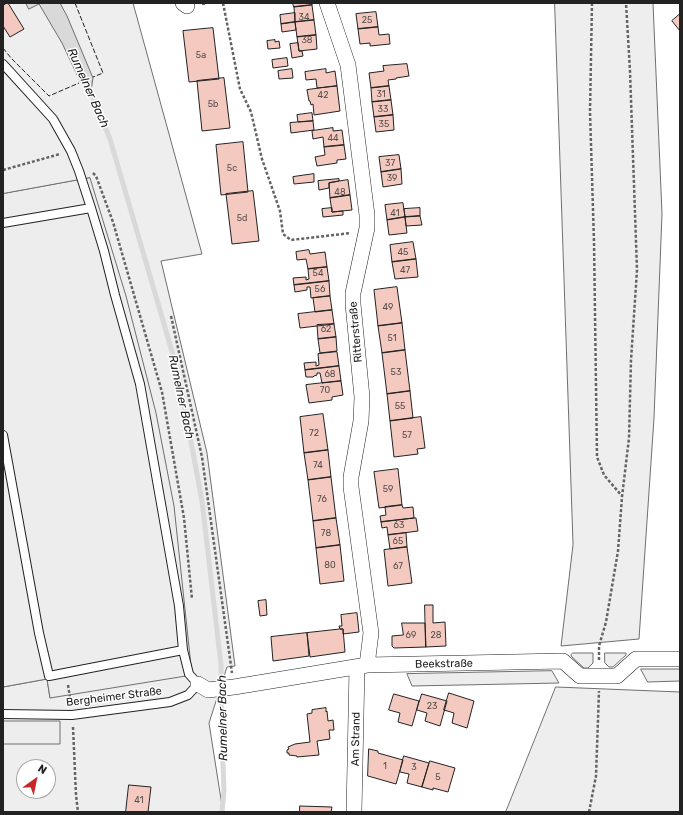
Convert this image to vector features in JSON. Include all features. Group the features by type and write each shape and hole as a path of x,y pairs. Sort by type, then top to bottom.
{"street":[{"name":"Ritterstraße","path":"327,3 348,65 367,215 367,231 353,293 362,397 361,421 351,477 351,487 371,632 362,666"},
{"name":"Beekstraße","path":"203,687 234,687 362,666 563,662 580,676 617,676 636,659 680,658"},
{"name":"Am Strand","path":"354,812 362,666"}],"lane":[{"path":"3,64 53,119 71,151 91,208 140,384 179,606 183,650 189,674 203,687"},
{"path":"3,223 91,208"},
{"path":"3,435 39,632 49,676 183,650"},
{"name":"Bergheimer Straße","path":"3,714 72,715 170,702 188,696 203,687"}],"path":[{"path":"223,3 240,89 251,112 262,159 280,212 284,234 291,240 367,231"},
{"path":"592,3 590,112 594,242 597,457 604,475 622,496"},
{"path":"589,812 596,776 599,646 606,622 618,551 622,496 629,438 631,360 637,270 626,3"},
{"path":"3,170 71,151"},
{"path":"171,316 202,457 234,687"},
{"path":"66,673 72,715 78,812"}],"shaded area":[{"path":"3,3 133,3 202,254 161,261 207,453 235,666 227,667 209,723 223,812 3,812 3,687 47,679 50,698 90,178 3,194"},
{"path":"555,3 653,3 662,214 654,418 639,639 561,646 573,545"},
{"path":"90,178 126,296 156,413 174,506 192,675 50,698 47,679 3,687 3,194"},
{"path":"573,653 593,653 593,663 588,668 584,668 572,657 571,655"},
{"path":"605,653 626,653 626,655 613,667 609,667 605,663"},
{"path":"641,669 680,669 680,681 648,682"},
{"path":"552,671 559,683 412,686 407,674"},
{"path":"556,687 680,692 680,812 506,812"},
{"path":"3,721 60,721 60,744 3,744"}],"water":[{"path":"26,3 60,3 93,78 91,91 81,83 62,43 39,4 29,9"}],"building":[{"path":"7,3 24,29 10,37 3,26 3,6"},
{"path":"293,3 312,3 312,5 294,7"},
{"path":"312,5 314,20 295,22 294,7"},
{"path":"376,12 378,27 358,29 356,14"},
{"path":"295,13 295,22 281,24 280,15"},
{"path":"680,14 680,31 672,21"},
{"path":"314,20 316,35 297,37 295,22"},
{"path":"295,22 296,30 282,32 281,24"},
{"path":"378,27 379,35 389,34 390,44 370,46 370,43 360,44 358,29"},
{"path":"213,28 219,79 189,82 183,31"},
{"path":"316,35 317,49 299,51 297,37"},
{"path":"275,40 275,42 279,41 280,48 268,49 267,41"},
{"path":"298,43 299,51 302,51 303,56 292,58 290,44"},
{"path":"287,58 288,66 273,68 272,60"},
{"path":"407,64 409,76 388,80 389,86 371,88 369,73 384,71 383,66"},
{"path":"292,69 293,78 279,79 278,71"},
{"path":"326,69 326,73 335,71 337,86 317,88 316,79 306,80 305,72"},
{"path":"224,78 230,128 202,131 197,81"},
{"path":"337,86 340,111 314,115 313,104 311,105 309,101 307,90"},
{"path":"389,86 391,100 372,102 371,88"},
{"path":"391,100 393,115 374,117 372,102"},
{"path":"312,113 313,121 298,122 297,115"},
{"path":"393,115 394,130 376,132 374,117"},
{"path":"313,121 314,130 291,133 290,123"},
{"path":"333,128 333,131 342,130 344,145 324,147 323,137 313,139 312,131"},
{"path":"243,142 248,192 221,195 216,145"},
{"path":"344,145 346,159 337,160 337,163 317,166 315,157 325,155 324,147"},
{"path":"399,155 401,169 381,172 379,157"},
{"path":"401,169 402,184 383,187 381,172"},
{"path":"314,174 314,182 294,184 293,177"},
{"path":"339,179 339,181 329,183 329,188 319,190 318,181"},
{"path":"348,180 350,195 330,198 329,183"},
{"path":"253,191 259,241 232,244 226,194"},
{"path":"350,195 352,210 332,212 330,198"},
{"path":"403,203 405,217 387,220 385,205"},
{"path":"332,208 332,212 343,211 343,215 323,217 322,209"},
{"path":"420,208 420,216 405,217 404,209"},
{"path":"420,216 422,225 406,226 405,217"},
{"path":"405,217 407,233 389,235 387,220"},
{"path":"413,242 416,259 392,262 390,245"},
{"path":"309,250 310,254 325,252 327,267 308,269 306,259 297,260 296,252"},
{"path":"416,259 418,277 395,279 392,262"},
{"path":"327,267 329,281 294,285 293,278 306,277 306,280 309,279 308,269"},
{"path":"329,281 330,296 311,298 310,287 307,287 307,290 295,292 294,285"},
{"path":"397,287 402,323 378,326 374,290"},
{"path":"330,296 332,310 315,312 313,298"},
{"path":"332,310 334,324 300,328 298,314"},
{"path":"402,323 405,350 382,353 378,326"},
{"path":"334,324 336,337 318,339 317,325"},
{"path":"336,337 337,351 320,353 318,339"},
{"path":"405,350 410,391 387,394 382,353"},
{"path":"337,352 339,366 305,370 304,363 316,362 316,366 319,365 318,354"},
{"path":"339,366 341,381 322,383 320,373 317,373 317,375 313,377 306,377 305,370"},
{"path":"341,381 343,395 332,397 332,400 309,403 306,385"},
{"path":"410,391 413,418 390,421 387,394"},
{"path":"323,414 328,450 304,453 300,417"},
{"path":"421,417 425,448 417,449 418,454 394,457 390,421"},
{"path":"328,450 331,477 308,480 304,453"},
{"path":"398,469 402,505 379,508 374,472"},
{"path":"331,477 336,518 313,521 308,480"},
{"path":"402,505 403,508 413,507 414,518 381,522 380,516 386,515 385,507"},
{"path":"336,518 340,545 316,548 313,521"},
{"path":"416,518 418,531 388,535 387,527 382,528 381,522"},
{"path":"406,533 407,547 390,549 388,535"},
{"path":"340,545 344,581 320,584 316,548"},
{"path":"407,547 412,583 388,586 384,550"},
{"path":"266,600 267,615 260,616 258,601"},
{"path":"425,605 433,605 433,623 445,622 446,646 426,647"},
{"path":"357,613 359,632 343,634 343,629 340,629 339,626 342,626 341,615"},
{"path":"402,623 425,623 426,647 394,648 392,646 392,636 403,635"},
{"path":"343,629 345,652 310,657 307,633"},
{"path":"307,633 309,656 273,661 271,637"},
{"path":"449,693 474,701 467,728 452,723 454,713 444,710"},
{"path":"394,694 419,701 412,726 398,722 400,713 389,710"},
{"path":"422,694 447,701 440,726 425,721 427,713 417,710"},
{"path":"326,708 328,721 333,720 334,730 329,730 330,739 317,741 319,755 297,757 289,755 289,753 287,753 287,750 289,749 288,747 295,744 310,742 307,714 312,713 312,710"},
{"path":"369,749 403,760 396,784 368,776"},
{"path":"404,756 429,763 422,787 407,783 409,774 400,772"},
{"path":"430,761 455,768 448,792 422,787"},
{"path":"129,785 151,787 148,812 126,812"},
{"path":"300,806 332,807 331,812 300,812"}],"waterway":[{"name":"Rumelner Bach","path":"89,87 110,139 178,372 202,501 221,665 224,791 222,812"}],"fence":[{"path":"75,3 103,73 93,77"},
{"path":"3,48 49,96 79,83"}]}
